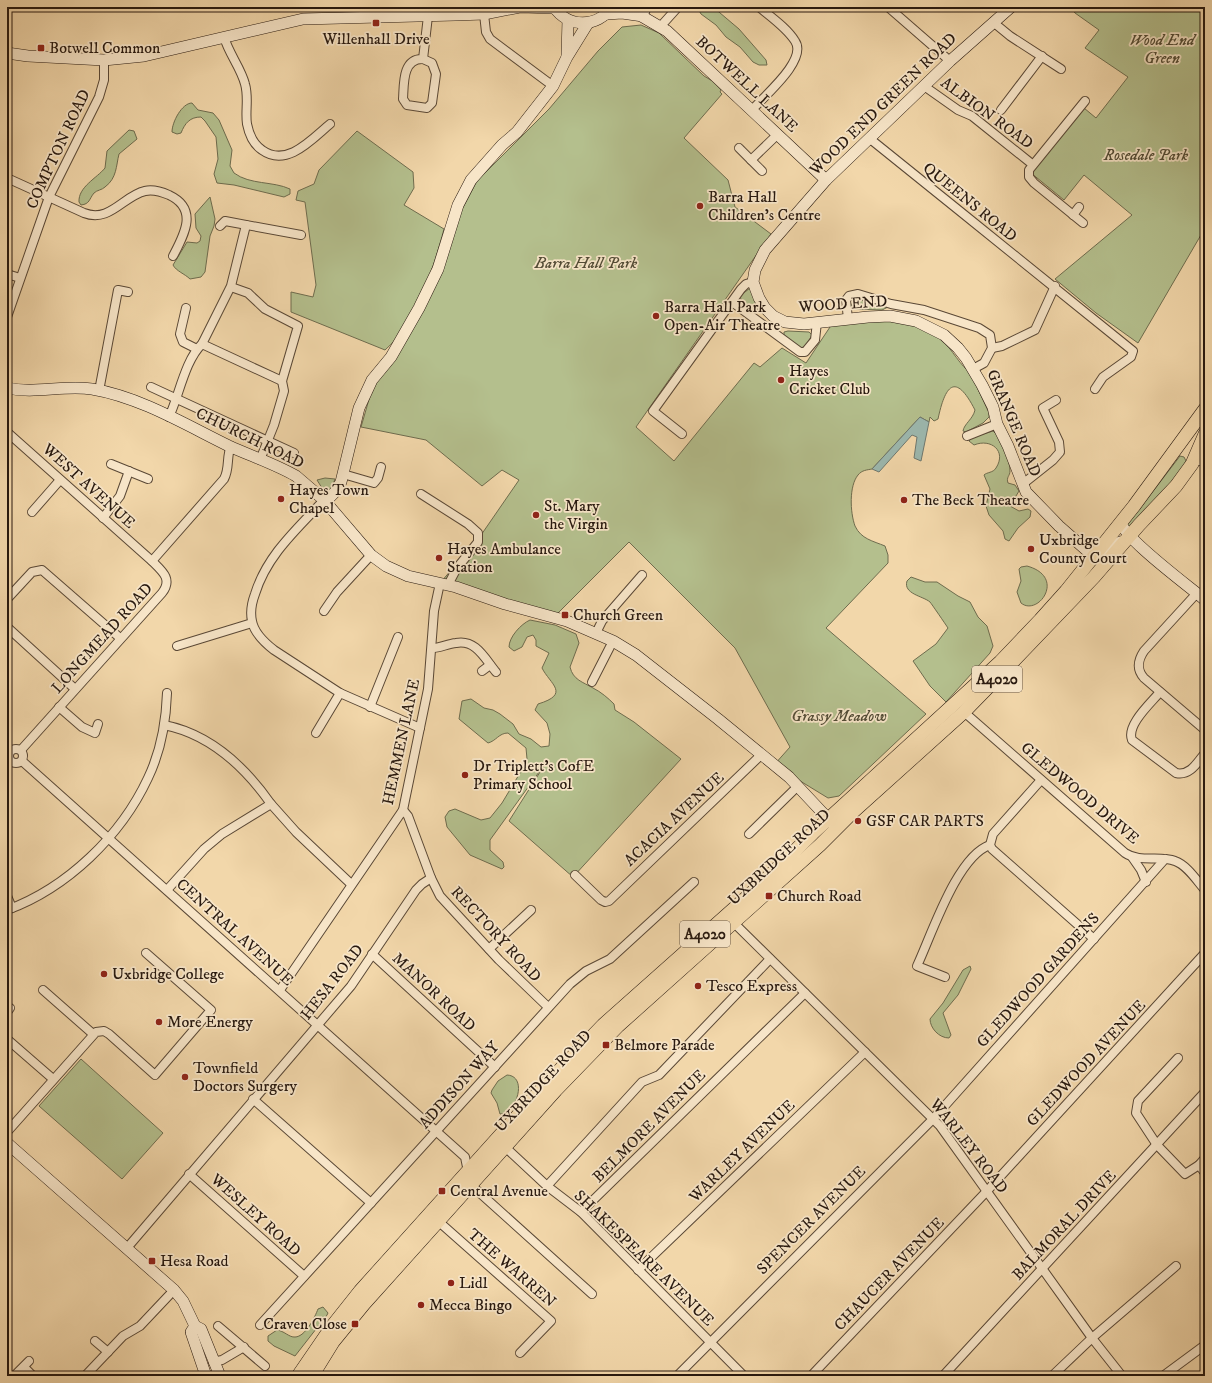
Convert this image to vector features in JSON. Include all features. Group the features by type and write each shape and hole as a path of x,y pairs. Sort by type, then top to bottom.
{"main road":[{"name":"UXBRIDGE ROAD","path":"960,707 1040,620 1094,556 1174,453 1205,409"},
{"name":"UXBRIDGE ROAD","path":"298,1376 328,1331 438,1222 595,1048 651,994 733,922 833,824 1062,612 1129,536 1200,460 1205,434"},
{"path":"1174,453 1186,453 1200,460"},
{"name":"UXBRIDGE ROAD","path":"312,1376 366,1294 468,1172 580,1048 647,985 757,888 833,824"},
{"path":"580,1048 588,1044 595,1048"}],"street":[{"path":"7,53 35,57 104,60 144,56 304,19 431,13 484,14 521,7 554,8 568,20 579,23 588,23 597,20 609,10"},
{"name":"BOTWELL LANE","path":"632,7 645,12 826,180"},
{"path":"660,27 678,7"},
{"path":"752,110 794,63 798,49 795,39 759,7"},
{"path":"888,7 950,61"},
{"name":"WOOD END GREEN ROAD","path":"755,270 760,257 770,244 826,180 950,61 1011,7"},
{"name":"BOTWELL LANE","path":"609,10 616,13 645,12"},
{"path":"423,59 431,13"},
{"path":"484,14 486,32 490,39 553,86"},
{"path":"567,57 568,20"},
{"path":"993,22 1010,36 1061,69"},
{"path":"420,728 340,693 274,650 260,636 252,623 254,598 260,580 270,561 282,545 338,487 343,474 359,408 372,380 391,357 438,269 458,205 471,180 502,145 517,132 553,86 567,57 588,23"},
{"path":"224,37 229,54 245,84 248,98 248,128 252,139 261,149 276,155 292,153 299,150 330,124"},
{"path":"1001,110 1042,56"},
{"path":"423,59 432,63 436,74 432,103 427,108 407,105 403,100 408,66 414,60 423,59"},
{"name":"COMPTON ROAD","path":"7,317 49,197 99,97 104,80 104,60"},
{"name":"ALBION ROAD","path":"924,86 958,110 972,116 1032,164"},
{"name":"ALBION ROAD","path":"1083,223 1029,177 1028,170 1085,101"},
{"path":"751,160 778,134"},
{"name":"QUEENS ROAD","path":"870,138 993,238 1055,286 1133,352 1131,357 1103,377 1095,389"},
{"path":"739,148 762,171"},
{"path":"7,178 88,214 97,215 110,212 144,191 154,191 170,196 183,207 187,220 184,234 173,256"},
{"path":"1073,215 1079,207"},
{"path":"220,226 225,221 301,235"},
{"path":"169,417 177,399 182,380 231,287 246,225"},
{"name":"WOOD END","path":"755,270 754,282 762,303 773,316 792,323 890,316 905,318 926,325 944,335 958,348 973,369"},
{"path":"7,274 20,278"},
{"path":"682,434 653,411 743,287 754,282"},
{"path":"992,348 1002,346 1035,330 1055,286"},
{"path":"231,287 248,293 265,309 298,326 282,380 284,391 268,441 260,460"},
{"path":"99,391 118,290 128,292"},
{"name":"GRANGE ROAD","path":"848,319 846,300 849,296 858,294 891,304 924,310 979,328 990,334 992,348 984,363 973,369 993,406 996,424 1024,483 1026,492 1059,526 1094,556"},
{"path":"732,302 800,352 805,352 815,340 817,322"},
{"path":"186,308 180,334 183,342 200,347 282,380"},
{"path":"151,387 294,453"},
{"name":"CHURCH ROAD","path":"7,388 26,391 76,388 99,391 128,399 296,476 325,501 371,555 386,566 401,573 444,584 567,621 613,641 660,672 762,755 798,786 833,824"},
{"path":"1024,483 1053,460 1060,452 1059,442 1043,408 1056,400"},
{"path":"967,436 996,424"},
{"name":"WEST AVENUE","path":"7,432 152,561"},
{"name":"LONGMEAD ROAD","path":"21,750 167,586 167,577 152,561 224,478 226,474 228,453 231,446"},
{"path":"111,464 148,479"},
{"path":"343,474 374,483 378,478 381,467"},
{"path":"103,518 120,496 129,471"},
{"path":"32,512 60,480"},
{"path":"421,494 468,524 478,534 478,542 444,584"},
{"path":"1121,522 1122,528 1129,536 1201,597 1140,656 1138,666 1140,673 1205,730"},
{"path":"1094,556 1107,551 1129,536"},
{"path":"324,611 337,592 371,555"},
{"path":"7,599 32,572 42,570 120,638"},
{"path":"596,633 602,621 642,575"},
{"name":"HEMMEN LANE","path":"280,990 402,810 430,677 435,604 444,584"},
{"path":"178,646 252,623"},
{"path":"7,627 75,689"},
{"path":"370,707 398,637"},
{"path":"592,682 613,641"},
{"path":"432,648 456,643 469,643 478,650 496,672"},
{"path":"482,671 490,665"},
{"path":"1160,692 1133,725 1131,731 1132,740 1176,773 1184,774 1189,771 1205,753"},
{"path":"7,896 9,909 37,896 62,879 94,853 108,837 130,809 145,784 156,757 164,725 167,693"},
{"path":"316,733 340,693"},
{"path":"59,707 88,730 95,733 98,724"},
{"name":"GLEDWOOD DRIVE","path":"960,707 1125,853 1132,857 1175,861 1181,864 1205,890"},
{"path":"164,725 191,733 216,748 242,768 296,832 351,884"},
{"path":"17,748 21,750 24,755 22,761 9,764 9,749 17,748"},
{"name":"ACACIA AVENUE","path":"575,875 601,900 605,902 615,896 762,755"},
{"name":"CENTRAL AVENUE","path":"22,761 465,1156"},
{"path":"1041,780 993,834 990,845 992,849 1094,939"},
{"path":"749,834 798,786"},
{"path":"166,890 204,849 222,834 271,804"},
{"name":"RECTORY ROAD","path":"402,810 408,816 431,878 442,899 489,949 548,1007"},
{"path":"945,977 917,966 959,874 977,851 990,845"},
{"path":"1132,857 1141,870 1146,882"},
{"name":"GLEDWOOD GARDENS","path":"933,1119 1165,859"},
{"name":"HESA ROAD","path":"127,1248 351,986 416,890 431,878"},
{"name":"ADDISON WAY","path":"260,1325 576,978 610,960 694,882"},
{"path":"489,949 531,910"},
{"name":"WARLEY ROAD","path":"733,922 933,1119 1043,1268 1092,1338 1122,1376"},
{"path":"7,1132 93,1034 98,1031 106,1032 155,1075 211,1010 146,953"},
{"name":"MANOR ROAD","path":"372,954 494,1067"},
{"name":"GLEDWOOD AVENUE","path":"987,1191 1205,954"},
{"path":"547,1186 642,1082 659,1075 770,959"},
{"path":"43,990 93,1034"},
{"name":"BELMORE AVENUE","path":"581,1212 805,993"},
{"path":"7,1038 53,1079"},
{"name":"WARLEY AVENUE","path":"638,1270 865,1052"},
{"path":"1178,1058 1136,1105 1136,1113 1157,1145 1185,1174 1199,1166 1205,1158"},
{"name":"BALMORAL DRIVE","path":"945,1375 1205,1092"},
{"path":"254,1099 371,1203"},
{"name":"SPENCER AVENUE","path":"677,1376 710,1341 933,1119"},
{"path":"7,1143 174,1290 182,1301 195,1326 201,1329 213,1362 220,1376"},
{"name":"SHAKESPEARE AVENUE","path":"505,1147 547,1186 581,1212 744,1376"},
{"path":"468,1172 465,1156 481,1158"},
{"path":"1199,1166 1205,1173"},
{"name":"WESLEY ROAD","path":"189,1174 304,1276"},
{"path":"471,1185 592,1294"},
{"name":"CHAUCER AVENUE","path":"811,1376 987,1191"},
{"name":"THE WARREN","path":"438,1222 551,1321 520,1353"},
{"path":"1052,1376 1092,1338 1176,1266"},
{"path":"85,1376 123,1336 140,1326 174,1290"},
{"path":"195,1326 191,1332 206,1376"},
{"path":"218,1326 265,1366"},
{"path":"95,1341 108,1352"},
{"path":"1163,1376 1205,1345"},
{"path":"213,1362 222,1360 244,1347"},
{"path":"16,1374 27,1364 33,1376"}],"green space":[{"path":"697,7 713,7 739,29 766,60 767,65 759,65 753,62 740,47 726,37 716,25 701,14"},
{"name":"Rosedale Park","path":"1070,7 1205,7 1205,228 1138,343 1096,313 1055,279 1132,215 1084,175 1064,200 1031,173 1084,108 1096,118 1128,77 1085,48 1099,30 1075,13"},
{"path":"641,25 659,33 721,90 720,92 722,94 684,138 728,180 735,207 771,234 636,427 674,461 754,363 760,367 782,348 806,363 832,324 875,320 903,322 917,326 930,331 942,340 970,372 989,413 989,417 983,423 966,432 963,431 975,410 962,390 956,387 952,388 948,391 944,398 938,419 934,421 930,417 929,422 920,417 872,469 861,472 855,480 851,499 852,514 855,526 864,537 885,546 888,555 888,563 826,628 926,714 839,796 828,798 774,765 790,747 735,648 629,542 553,618 440,583 479,538 519,480 502,470 482,486 426,440 361,427 374,382 398,350 457,219 477,181 549,109 598,51 622,27"},
{"path":"192,103 198,110 213,113 219,120 232,150 230,166 234,173 240,177 254,181 290,189 290,194 284,197 234,185 217,183 214,174 218,159 216,137 205,121 201,117 191,119 184,126 181,133 177,134 172,132 172,128 178,114 185,106"},
{"path":"129,130 134,131 137,139 119,154 112,180 104,188 94,193 88,202 81,205 79,202 80,197 85,187 105,168 107,151"},
{"path":"357,131 413,172 414,188 404,205 444,229 435,261 415,310 406,325 385,350 291,312 291,292 313,297 316,285 305,202 296,200 298,191 314,184 319,170"},
{"path":"210,197 215,219 210,236 205,272 201,277 190,279 173,265 187,242 197,243 200,241 201,236 196,228 195,214"},
{"path":"750,288 758,308 757,312 749,309 744,304 740,296"},
{"path":"862,300 888,307 882,310 852,309 851,305 854,301"},
{"path":"784,332 809,332 812,335 805,347 798,348 784,335"},
{"path":"993,431 1002,444 1007,455 1010,466 1007,479 1008,483 1015,485 1019,491 1010,506 1019,511 1028,509 1031,511 1030,517 1018,528 1009,541 1005,539 1003,531 989,515 986,506 990,489 984,475 996,468 1000,456 998,451 996,448 986,443 974,445 969,441 973,437"},
{"path":"1180,456 1184,457 1186,461 1180,472 1130,527 1125,528"},
{"path":"325,478 335,479 331,489 328,490 322,488 317,480"},
{"path":"1027,566 1039,571 1045,578 1047,586 1045,594 1041,600 1035,605 1028,606 1021,603 1017,592 1021,581 1019,569"},
{"path":"911,577 925,582 937,582 970,602 978,617 987,626 993,646 990,653 946,702 930,686 913,661 936,644 948,628 930,602 914,594 908,589 907,581"},
{"path":"530,620 555,625 576,634 579,643 570,667 573,675 604,695 614,704 615,710 634,722 681,759 573,877 509,821 547,761 490,840 490,850 503,862 504,867 502,869 470,855 447,827 445,817 449,811 455,809 481,820 490,818 502,803 527,759 526,748 508,733 502,734 488,743 459,719 462,701 471,699 484,708 493,710 513,724 519,734 531,739 541,747 549,746 550,734 547,723 535,710 538,704 554,696 556,692 553,684 542,668 549,653 536,646 536,640 533,635 527,637 522,647 514,651 509,647 511,639 516,631"},
{"path":"970,966 971,969 958,995 943,1013 951,1035 949,1038 945,1038 933,1029 930,1019 943,1003 963,970"},
{"path":"81,1059 163,1133 122,1179 39,1106"},
{"path":"507,1075 513,1077 517,1081 518,1094 511,1108 500,1114 497,1103 491,1093 498,1081"},
{"path":"323,1307 328,1313 327,1315 295,1356 274,1346 268,1341 268,1336 277,1330 292,1337 302,1334 306,1331 315,1317 318,1309"}],"water":[{"path":"920,417 929,422 921,461 914,458 917,437 912,435 879,472 872,469"}],"place":[{"name":"Willenhall Drive","path":"376,23"},
{"name":"Botwell Common","path":"41,48"},
{"name":"Barra Hall Children's Centre","path":"700,206"},
{"name":"Barra Hall Park Open-Air Theatre","path":"656,316"},
{"name":"Hayes Cricket Club","path":"781,380"},
{"name":"Hayes Town Chapel","path":"281,499"},
{"name":"The Beck Theatre","path":"904,500"},
{"name":"St. Mary the Virgin","path":"536,515"},
{"name":"Uxbridge County Court","path":"1031,549"},
{"name":"Hayes Ambulance Station","path":"439,558"},
{"name":"Church Green","path":"565,615"},
{"name":"Dr Triplett's CofE Primary School","path":"465,775"},
{"name":"GSF CAR PARTS","path":"858,821"},
{"name":"Church Road","path":"769,896"},
{"name":"Uxbridge College","path":"104,974"},
{"name":"Tesco Express","path":"698,986"},
{"name":"More Energy","path":"159,1022"},
{"name":"Belmore Parade","path":"606,1045"},
{"name":"Townfield Doctors Surgery","path":"185,1077"},
{"name":"Central Avenue","path":"442,1191"},
{"name":"Hesa Road","path":"152,1261"},
{"name":"Lidl","path":"451,1283"},
{"name":"Mecca Bingo","path":"421,1305"},
{"name":"Craven Close","path":"355,1324"}],"park label":[{"name":"Wood End Green","path":"1162,49"},
{"name":"Barra Hall Park","path":"586,263"},
{"name":"Grassy Meadow","path":"839,716"}]}
